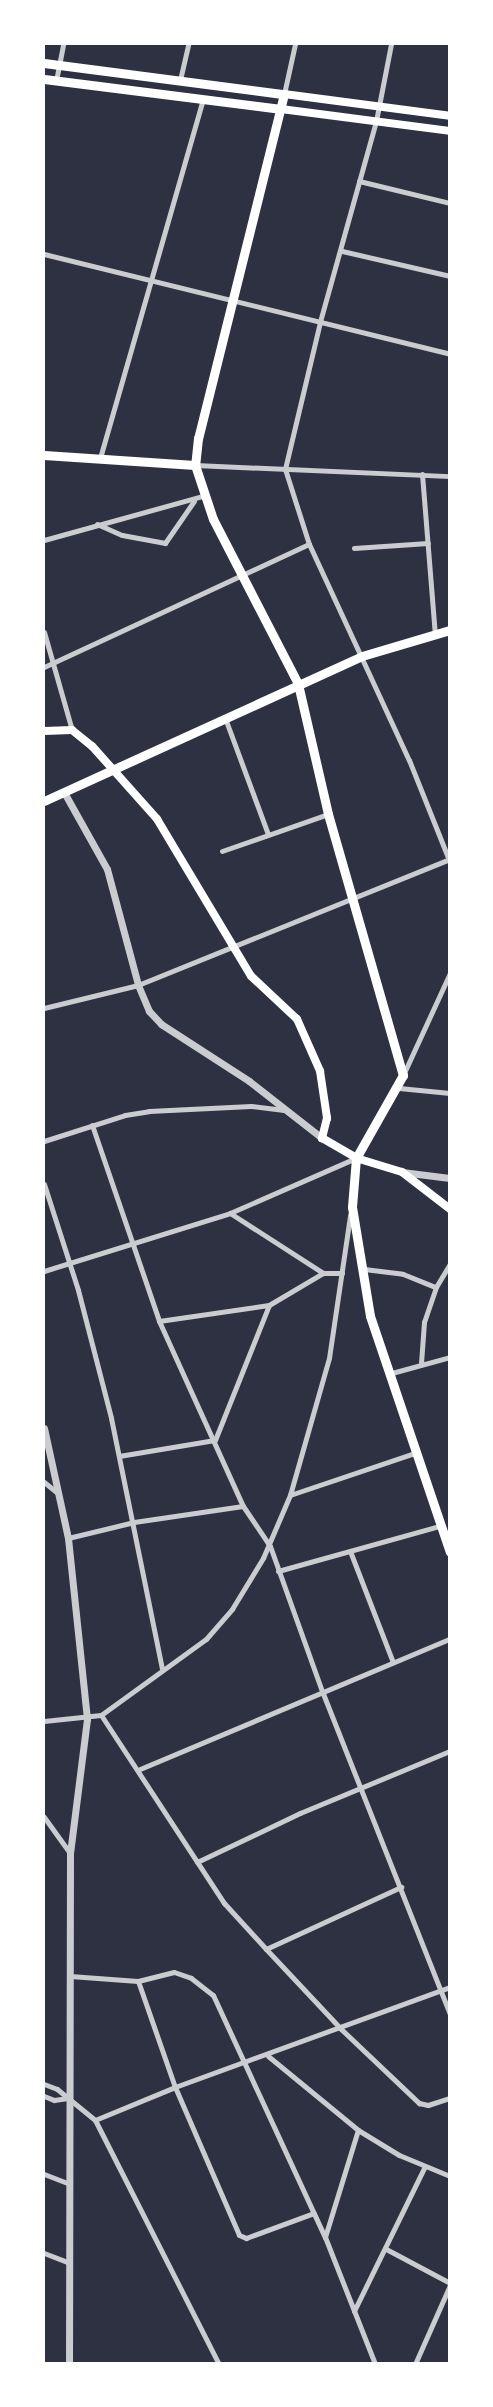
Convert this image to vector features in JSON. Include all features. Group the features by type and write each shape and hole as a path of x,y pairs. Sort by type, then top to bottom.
{"main road":[{"path":"44,63 450,116"},
{"path":"44,79 450,131"},
{"path":"284,94 198,438 195,465 199,498 245,577 298,684 328,814 354,897 403,1075 399,1088 357,1158 352,1207 370,1316 439,1526 450,1552"},
{"path":"44,455 195,465"},
{"path":"44,801 65,794 362,656 450,630"},
{"path":"44,731 72,730 114,770 171,838 251,976 297,1019 310,1044 326,1100 322,1138 357,1158 402,1172 450,1209"}],"street":[{"path":"56,81 63,44"},
{"path":"180,80 188,44"},
{"path":"284,94 295,44"},
{"path":"44,1008 138,985 449,859 362,656 309,544 285,469 320,322 342,251 376,121 391,44"},
{"path":"100,458 203,99"},
{"path":"359,181 450,203"},
{"path":"342,251 450,276"},
{"path":"44,254 450,354"},
{"path":"195,465 450,476"},
{"path":"422,474 435,634"},
{"path":"96,524 122,535 165,543 199,498"},
{"path":"44,540 96,524 199,498"},
{"path":"354,548 428,543"},
{"path":"44,668 245,577 309,544"},
{"path":"44,632 72,730"},
{"path":"225,718 268,834"},
{"path":"65,794 107,869 138,985 149,1011 161,1024 287,1110 322,1138"},
{"path":"222,851 328,814"},
{"path":"403,1075 450,973"},
{"path":"399,1088 450,1093"},
{"path":"44,1141 92,1125 149,1111 251,1106 287,1110"},
{"path":"92,1125 159,1321 243,1506 270,1546 322,1691 450,2015"},
{"path":"44,1271 231,1213 357,1158"},
{"path":"402,1172 450,1179"},
{"path":"44,1184 69,1263 118,1456 134,1522 162,1668"},
{"path":"44,1721 87,1719 101,1715 162,1668 206,1639 232,1609 270,1546 290,1495 329,1358 352,1207"},
{"path":"231,1213 323,1273"},
{"path":"421,1363 422,1335 436,1287 450,1264"},
{"path":"364,1269 403,1274 436,1287"},
{"path":"159,1321 269,1305 323,1273 342,1273"},
{"path":"215,1440 269,1305"},
{"path":"388,1374 421,1363 450,1357"},
{"path":"44,1428 68,1538 87,1719 70,1853 67,2183 69,2364"},
{"path":"118,1456 215,1440"},
{"path":"290,1495 415,1453"},
{"path":"44,1482 59,1494"},
{"path":"68,1538 134,1522 243,1506"},
{"path":"278,1571 439,1526"},
{"path":"350,1551 392,1660"},
{"path":"140,1769 392,1660 450,1639"},
{"path":"101,1715 140,1769 224,1903 341,2029 419,2103 428,2105 450,2098"},
{"path":"197,1862 300,1813 450,1751"},
{"path":"44,1816 70,1853"},
{"path":"266,1949 401,1887"},
{"path":"70,1976 138,1981 174,1972 202,1986 224,2013 244,2064 325,2237 375,2364"},
{"path":"138,1981 175,2087 239,2235 246,2238 314,2214"},
{"path":"95,2120 175,2087 268,2056 450,1987"},
{"path":"268,2056 358,2130 425,2166 450,2176"},
{"path":"44,2084 68,2098 95,2120 219,2364"},
{"path":"44,2096 54,2100 68,2098"},
{"path":"325,2237 358,2130"},
{"path":"354,2312 425,2166"},
{"path":"44,2174 67,2183"},
{"path":"386,2249 450,2284 415,2364"},
{"path":"44,2253 69,2262"}]}
